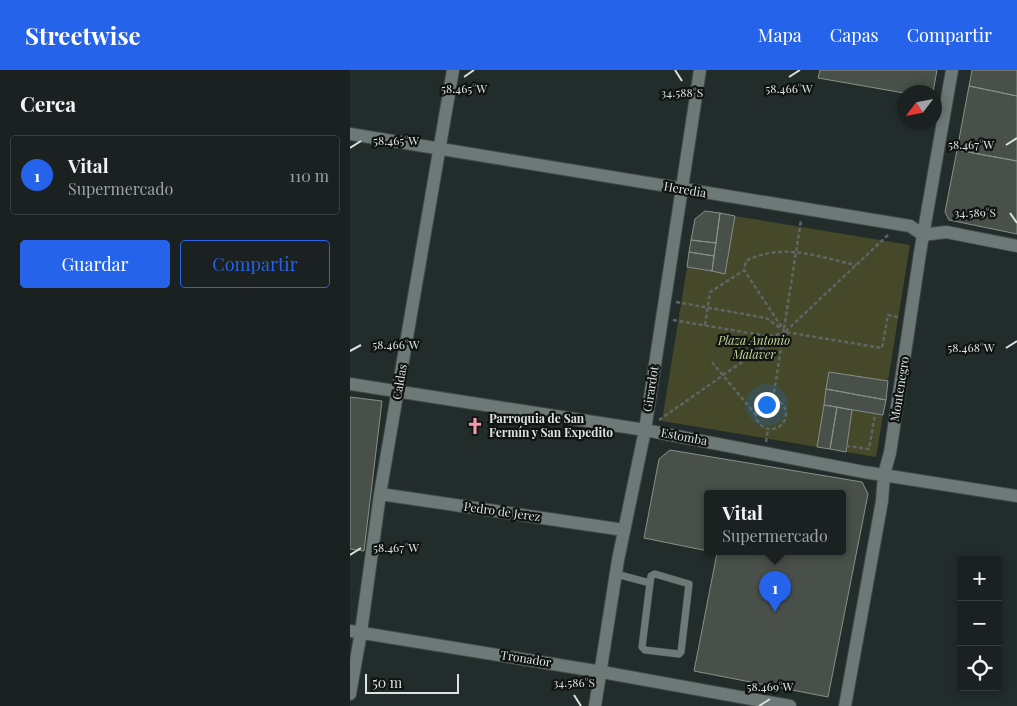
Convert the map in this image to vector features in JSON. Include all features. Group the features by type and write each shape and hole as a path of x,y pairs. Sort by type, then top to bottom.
{"street":[{"name":"Caldas","path":"350,694 356,632 453,70"},
{"name":"Girardot","path":"595,706 602,672 616,574 645,430 700,70"},
{"name":"Montenegro","path":"845,706 882,501 884,474 890,453 912,319 923,235 952,70"},
{"name":"Heredia","path":"350,134 441,147 683,190 899,224 910,226 923,235"},
{"path":"923,235 946,232 1017,246"},
{"name":"Estomba","path":"350,384 645,430 864,472 1017,496"},
{"name":"Pedro de Jerez","path":"380,494 624,530"},
{"name":"Tronador","path":"356,632 602,672 790,706"}],"lane":[{"path":"616,574 650,583"},
{"path":"655,574 689,584 681,652 679,654 645,650 642,647 650,583 652,576 655,574"}],"path":[{"path":"773,398 785,332 802,209"},
{"path":"645,430 785,332 899,224"},
{"path":"705,325 710,292 744,270 746,261 762,253 782,250 856,265"},
{"path":"744,270 785,332"},
{"path":"665,300 766,318 785,332"},
{"path":"662,318 767,336 785,332 882,348 888,315 912,319"},
{"path":"712,362 756,415 760,424 768,429 782,424 786,410 780,401 773,398 762,402 756,415"},
{"path":"846,446 869,449 875,414"}],"green space":[{"name":"Plaza Antonio Malaver","path":"735,216 910,245 888,381 829,372 817,447 662,421 687,267 725,273"},
{"path":"852,410 883,415 876,457 846,452"}],"building":[{"path":"820,70 937,70 934,85 897,85 897,92 818,78"},
{"path":"972,70 1017,70 1017,96 969,86"},
{"path":"969,86 1017,96 1017,161 957,150"},
{"path":"957,150 1017,161 1017,234 949,220 945,212"},
{"path":"705,211 720,213 716,243 691,240 695,219"},
{"path":"720,213 735,216 725,274 712,271"},
{"path":"691,240 716,243 714,256 689,252"},
{"path":"689,252 714,256 712,271 687,267"},
{"path":"829,372 888,381 886,400 826,389"},
{"path":"826,389 886,400 883,415 824,405"},
{"path":"350,397 382,401 364,551 350,549"},
{"path":"824,405 837,407 830,449 817,447"},
{"path":"837,407 852,410 846,452 830,449"},
{"path":"670,450 862,482 868,494 828,697 694,671 717,555 846,555 846,490 704,490 704,550 644,538 659,459"}],"place":[{"name":"Parroquia de San Fermín y San Expedito","path":"475,426"},
{"name":"Vital","path":"775,612"}]}
